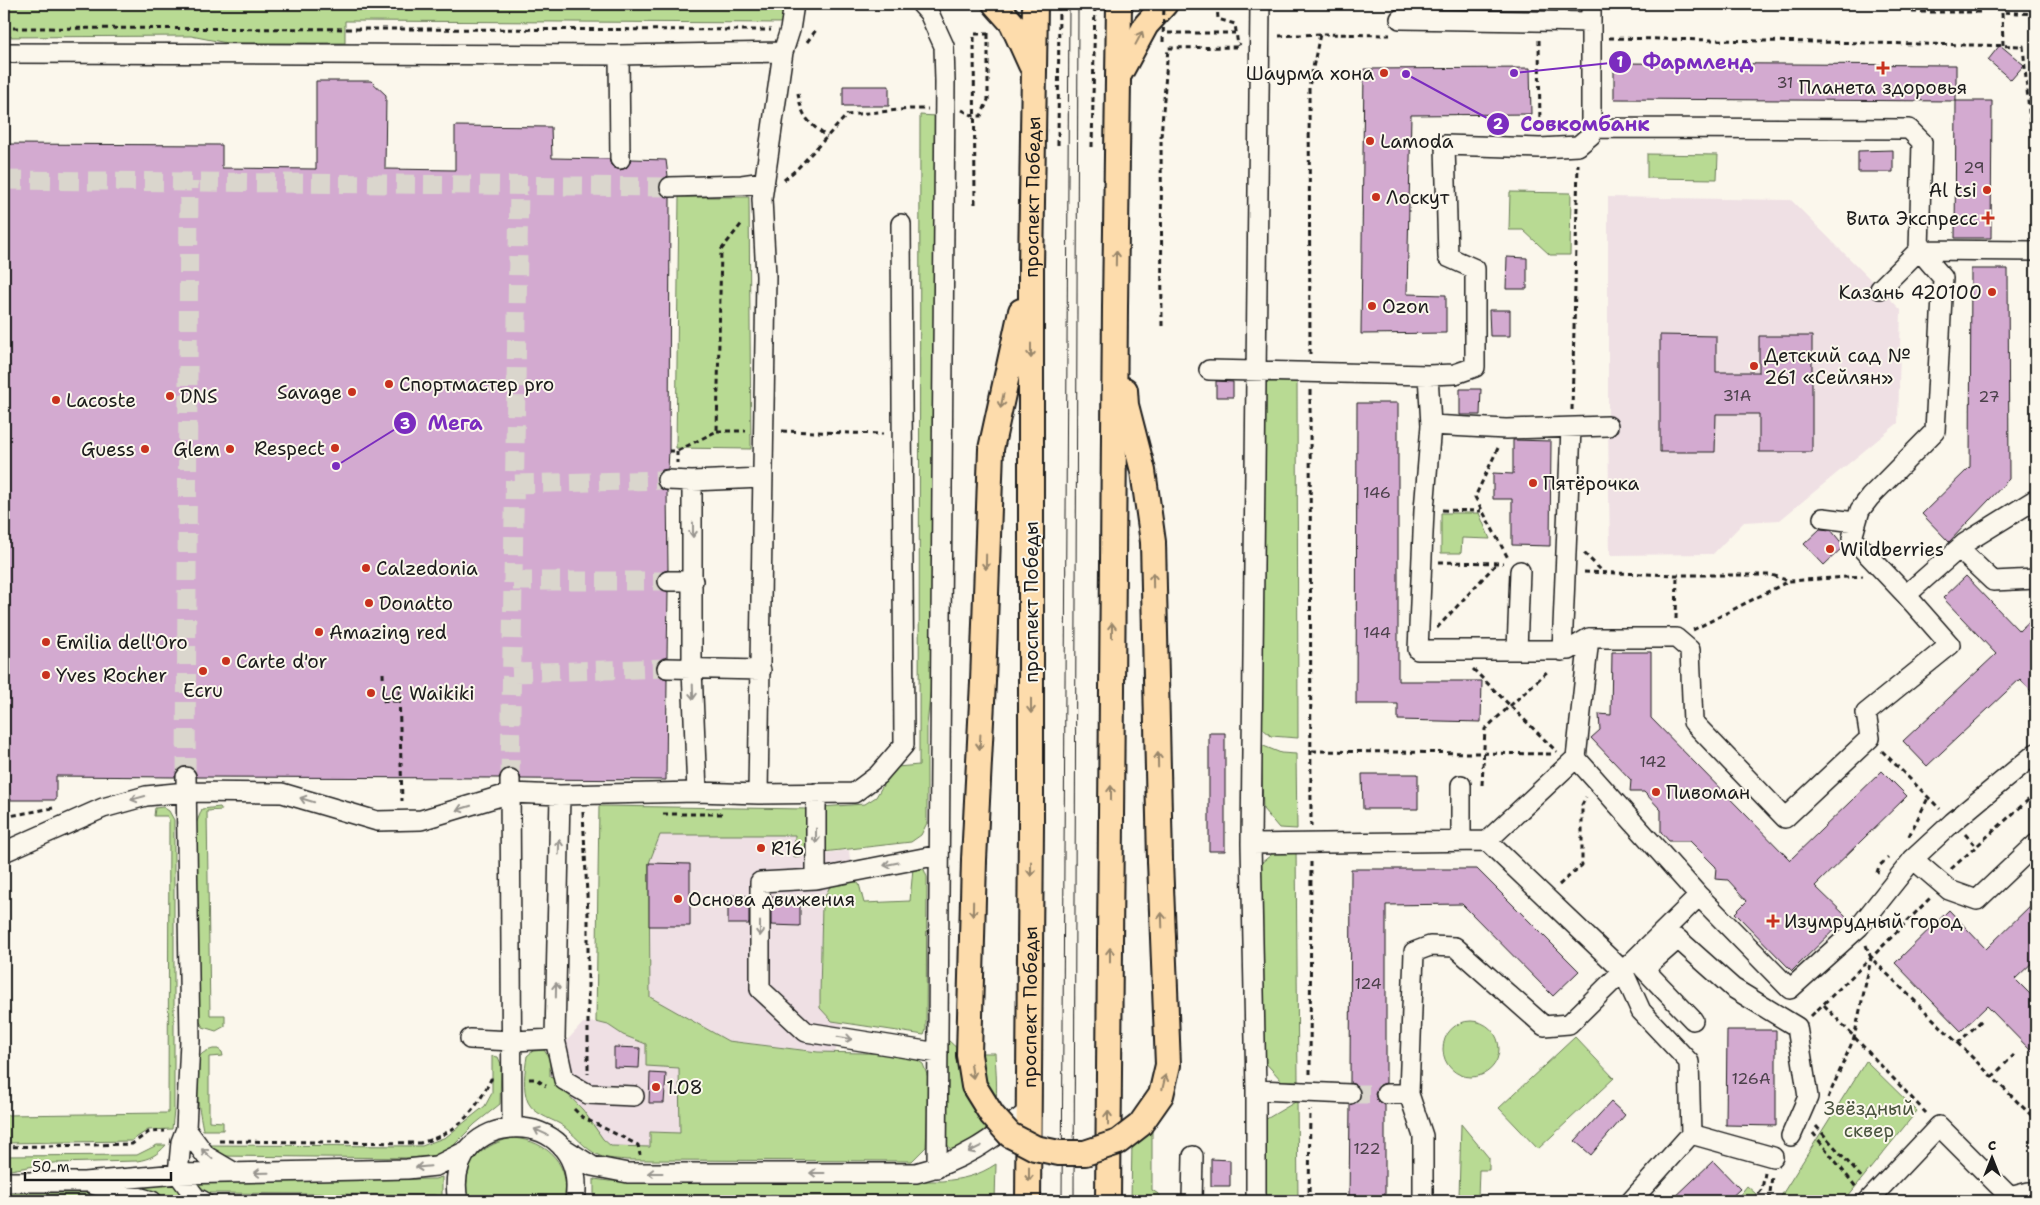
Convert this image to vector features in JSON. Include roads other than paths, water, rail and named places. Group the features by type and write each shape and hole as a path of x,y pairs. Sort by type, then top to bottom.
{"main road":[{"path":"995,4 1012,23 1034,74"},
{"name":"проспект Победы","path":"1028,1201 1031,826 1031,268 1035,4"},
{"path":"1108,1201 1119,4"},
{"path":"1118,76 1146,25 1164,4"},
{"path":"1031,268 991,449 983,682 974,860 970,1055 974,1086 992,1115 1010,1135 1035,1148 1058,1153 1084,1153 1118,1142 1140,1125 1161,1095 1168,1064 1160,861 1153,542 1143,471 1126,405 1115,306"}],"street":[{"path":"758,794 761,670 762,431 766,276 762,199 783,52 790,30 794,4"},
{"path":"921,4 929,13 944,46 945,82 937,1168"},
{"path":"1256,1201 1256,1090 1251,844 1258,371 1260,4"},
{"path":"1209,370 1428,375 1455,374 1475,367 1476,270 1448,258 1445,145 1540,148 1578,146 1591,135 1591,13 1400,19"},
{"path":"4,53 619,55 783,52"},
{"path":"619,55 620,159"},
{"path":"1428,375 1431,425 1424,510 1418,650 1566,651 1589,638 1676,638 1690,650 1693,722 1785,818 1870,738 1866,713 1950,645 1852,538 1855,522 1860,510 1870,497 1935,431 1943,278 1919,250 1922,142 1909,129 1591,128"},
{"path":"670,187 742,185 763,182"},
{"path":"4,852 103,808 186,785 282,793 377,821 421,820 511,786 560,795 582,793 697,792 854,794 878,775 904,745 904,434 901,224"},
{"path":"1880,289 1919,250 2036,251"},
{"path":"1431,425 1506,429 1608,426"},
{"path":"1566,651 1565,572 1571,428"},
{"path":"667,480 692,481 762,478"},
{"path":"692,481 692,669 697,792"},
{"path":"1906,595 1958,549 2036,499"},
{"path":"1823,518 1855,522"},
{"path":"1958,549 1993,581 2036,579"},
{"path":"1517,650 1520,571"},
{"path":"668,581 693,581"},
{"path":"1251,844 1487,841 1576,758 1589,638"},
{"path":"667,668 761,670"},
{"path":"1576,758 1699,896 1790,990 1859,927 1913,859 1953,822 2036,753"},
{"path":"186,785 190,1042 186,1129 181,1142 178,1174 196,1198 203,1201"},
{"path":"1461,785 1461,841"},
{"path":"511,786 512,1127"},
{"path":"816,794 816,879"},
{"path":"560,795 555,1038 564,1080 588,1094 634,1096"},
{"path":"1487,841 1623,971 1641,1011 1689,1062 1691,1134 1631,1201"},
{"path":"1913,859 1936,881 1949,890 1977,900 2036,844"},
{"path":"938,1052 806,1032 760,990 760,882 816,879 939,855"},
{"path":"1422,1201 1423,1136 1409,1094 1414,952 1430,946 1455,947 1544,1026 1568,1024 1699,896"},
{"path":"1623,971 1636,973 1644,969 1678,939 1733,988 1798,1026 1808,1097 1791,1136"},
{"path":"1644,969 1693,1020"},
{"path":"470,1039 513,1040 555,1038"},
{"path":"1256,1090 1350,1094"},
{"path":"1386,1094 1409,1094"},
{"path":"458,1201 455,1189 458,1168 468,1150 480,1138 495,1130 512,1127 531,1128 548,1135 562,1148 592,1166 628,1174 916,1173 937,1168 983,1146 1029,1111"},
{"path":"1865,1197 1939,1126 2010,1196 2034,1192"},
{"path":"186,1129 206,1156 234,1174"},
{"path":"1691,1134 1773,1156"},
{"path":"562,1148 573,1165 578,1186 575,1201"},
{"path":"4,1182 84,1182 178,1174 397,1169 436,1166 468,1150"},
{"path":"1192,1201 1193,1156"},
{"path":"84,1182 152,1201"}],"tunnel":[{"path":"4,180 670,187"},
{"path":"186,777 189,182"},
{"path":"510,779 519,186"},
{"path":"515,484 667,480"},
{"path":"513,581 668,581"},
{"path":"512,673 667,668"},
{"path":"1350,1094 1386,1094"}],"tram line":[{"path":"1062,1201 1069,4"},
{"path":"1074,1201 1078,4"}],"place":[{"name":"Планета здоровья","path":"1883,68"},
{"name":"Шаурма хона","path":"1384,73"},
{"name":"Фармленд","path":"1514,73"},
{"name":"Совкомбанк","path":"1406,74"},
{"name":"Lamoda","path":"1370,141"},
{"name":"Al tsi","path":"1987,190"},
{"name":"Лоскут","path":"1376,197"},
{"name":"Вита Экспресс","path":"1988,218"},
{"name":"Казань 420100","path":"1992,292"},
{"name":"Ozon","path":"1372,306"},
{"name":"Детский сад № 261 «Сейлян»","path":"1754,366"},
{"name":"Спортмастер pro","path":"389,384"},
{"name":"Savage","path":"352,392"},
{"name":"DNS","path":"170,396"},
{"name":"Lacoste","path":"56,400"},
{"name":"Respect","path":"335,448"},
{"name":"Guess","path":"145,449"},
{"name":"Glem","path":"230,449"},
{"name":"Мега","path":"336,466"},
{"name":"Пятёрочка","path":"1533,483"},
{"name":"Wildberries","path":"1830,549"},
{"name":"Calzedonia","path":"366,568"},
{"name":"Donatto","path":"369,603"},
{"name":"Amazing red","path":"319,632"},
{"name":"Emilia dell'Oro","path":"46,642"},
{"name":"Carte d'or","path":"226,661"},
{"name":"Ecru","path":"203,671"},
{"name":"Yves Rocher","path":"46,675"},
{"name":"LC Waikiki","path":"371,693"},
{"name":"Пивоман","path":"1656,792"},
{"name":"R16","path":"761,848"},
{"name":"Основа движения","path":"678,899"},
{"name":"Изумрудный город","path":"1773,921"},
{"name":"1.08","path":"656,1087"}],"park label":[{"name":"Звёздный сквер","path":"1869,1119"}]}
